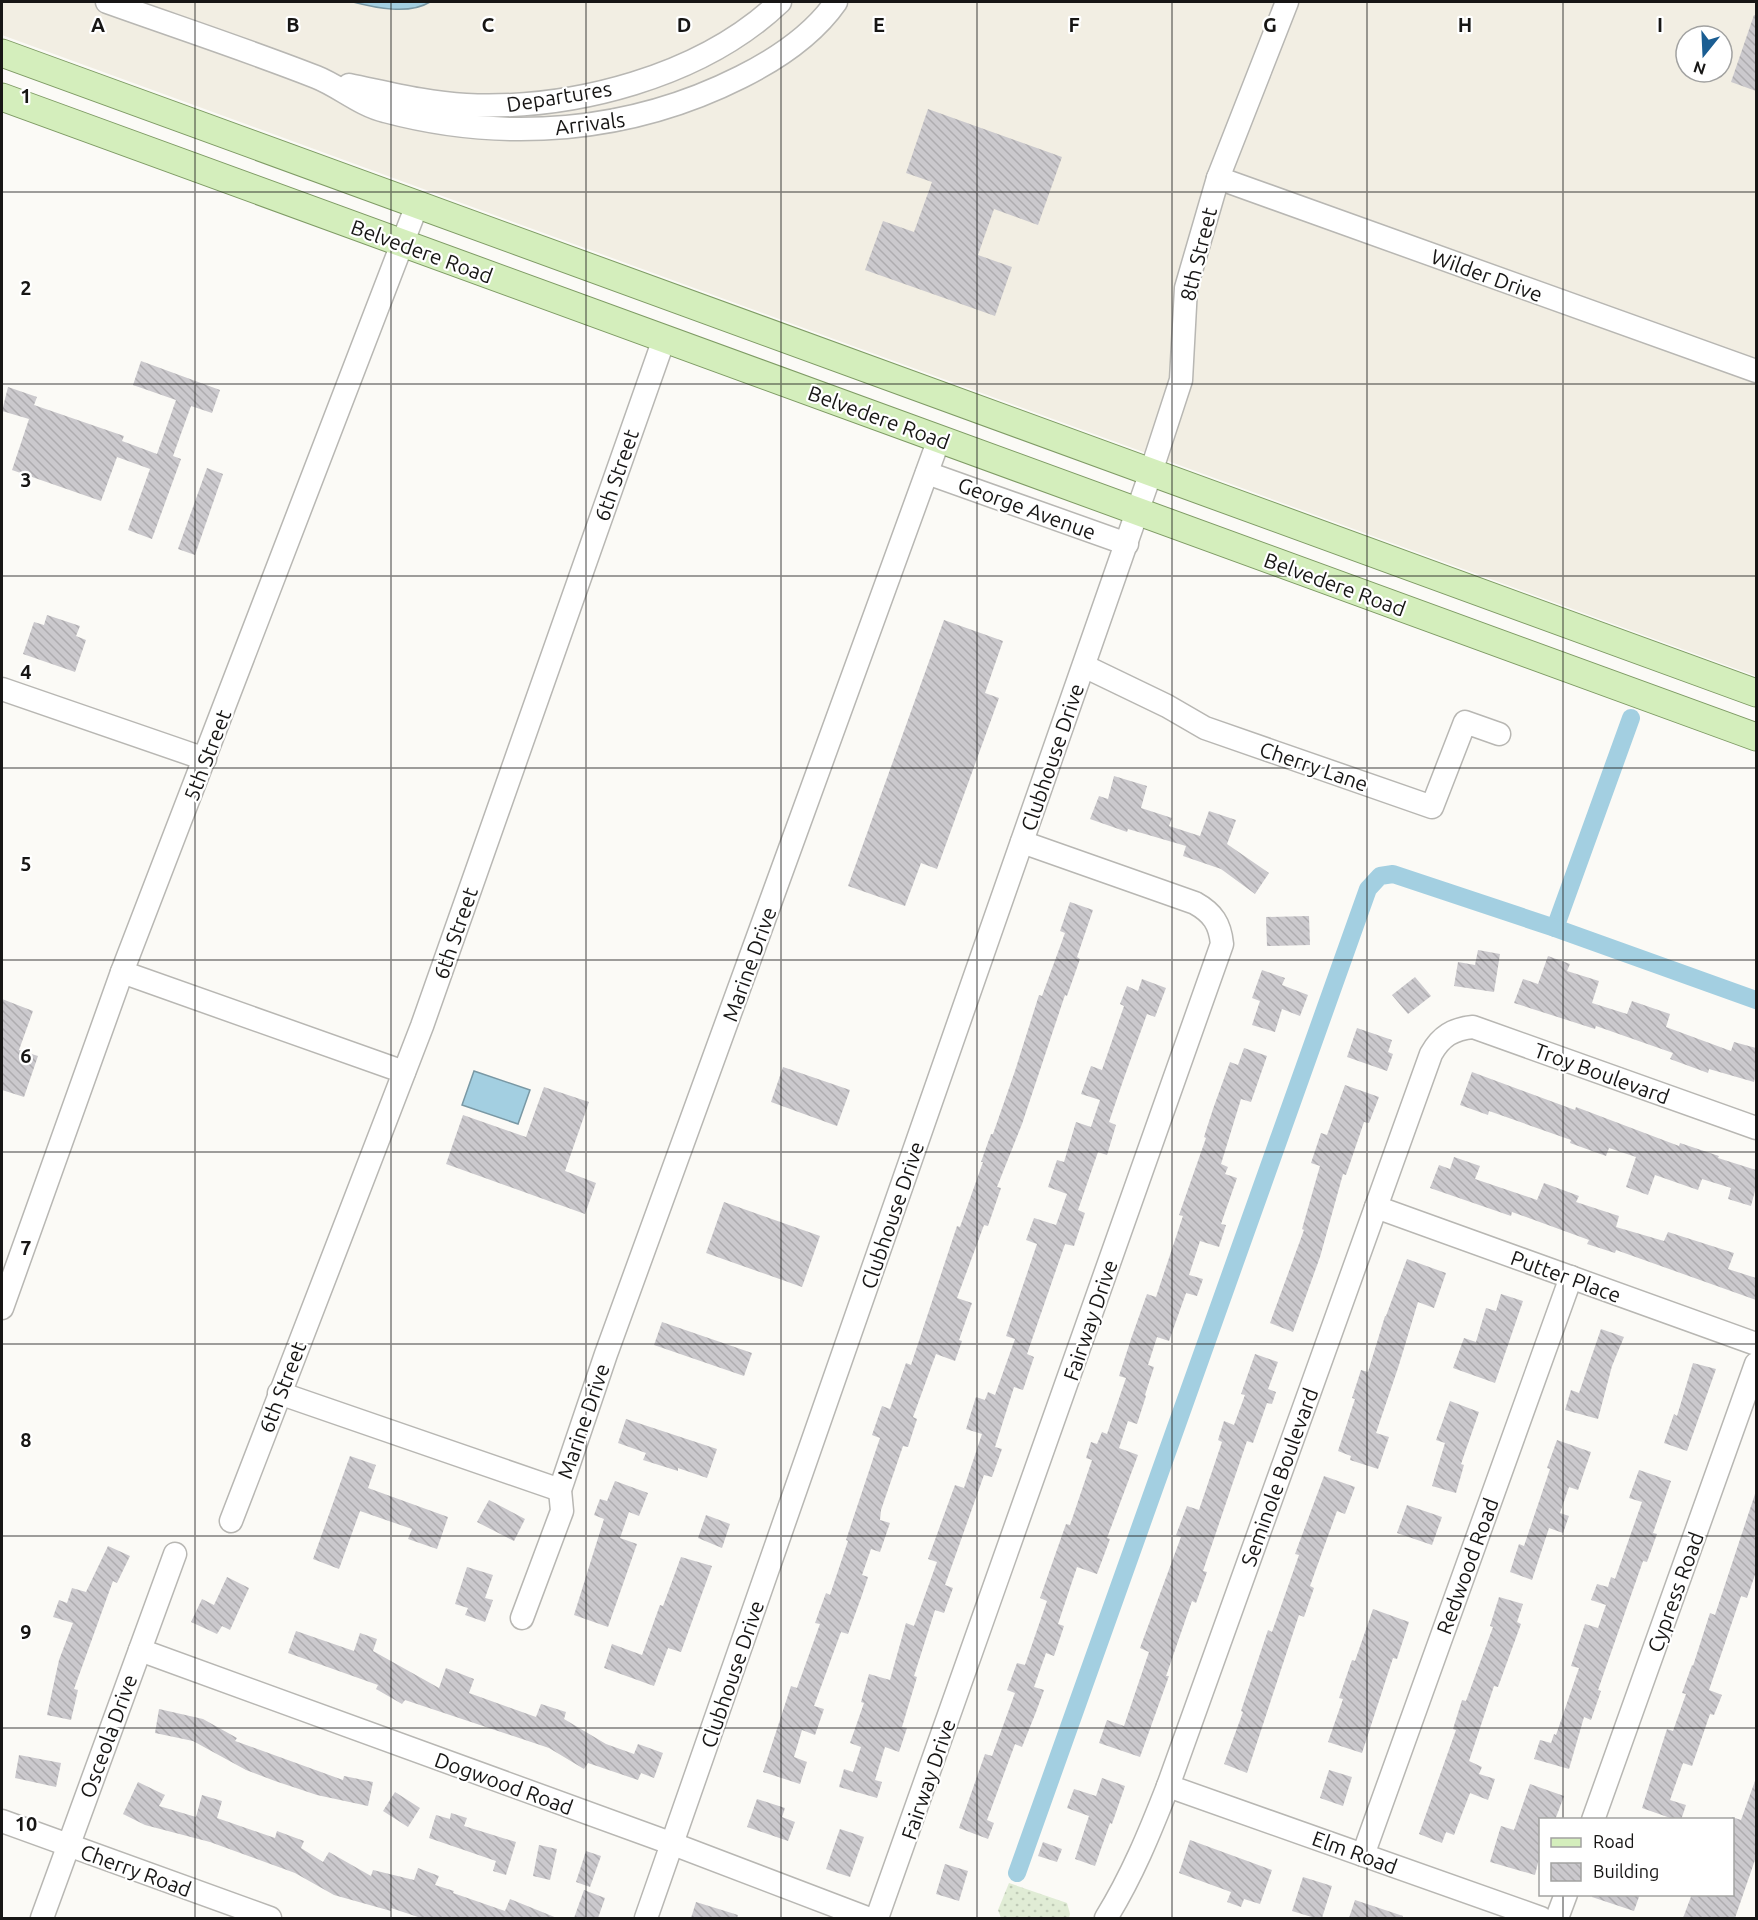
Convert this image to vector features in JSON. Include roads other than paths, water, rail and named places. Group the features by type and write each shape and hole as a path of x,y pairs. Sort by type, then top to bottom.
{"main road":[{"name":"Belvedere Road","path":"2,53 1756,693"},
{"name":"Belvedere Road","path":"2,97 1756,737"}],"street":[{"path":"107,2 318,78"},
{"name":"Departures","path":"318,78 430,101 464,105 506,105 557,100 620,87 680,65 737,36 780,2"},
{"name":"Arrivals","path":"318,78 381,110 444,123 517,129 553,128 625,120 692,100 754,70 811,30 836,2"},
{"name":"8th Street","path":"1138,512 1181,380 1186,288 1218,178 1287,2"},
{"name":"Wilder Drive","path":"1218,178 1756,371"},
{"name":"5th Street","path":"2,1308 122,972 417,205"},
{"name":"6th Street","path":"231,1521 430,1005 664,339"},
{"name":"Marine Drive","path":"522,1618 562,1511 560,1490 606,1354 939,439"},
{"name":"George Avenue","path":"927,473 1127,544"},
{"name":"Clubhouse Drive","path":"646,1918 1138,512"},
{"name":"Cherry Lane","path":"1084,666 1167,706 1206,728 1432,807 1465,722 1498,734"},
{"path":"2,689 205,759"},
{"name":"Fairway Drive","path":"877,1918 1222,944 1221,931 1207,909 1022,842"},
{"path":"122,972 404,1072"},
{"name":"Troy Boulevard","path":"1448,1034 1460,1028 1473,1027 1756,1128"},
{"name":"Seminole Boulevard","path":"1106,1918 1122,1893 1146,1844 1431,1054 1438,1042 1448,1034"},
{"name":"Putter Place","path":"1376,1207 1756,1344"},
{"name":"Redwood Road","path":"1363,1855 1571,1278"},
{"name":"Cypress Road","path":"1594,1818 1756,1364"},
{"name":"Marine Drive","path":"279,1393 560,1490"},
{"name":"Osceola Drive","path":"42,1918 175,1554"},
{"name":"Dogwood Road","path":"140,1650 673,1844 867,1918"},
{"name":"Elm Road","path":"1168,1786 1541,1918"},
{"name":"Cherry Road","path":"2,1821 270,1918"},
{"path":"1557,1918 1565,1896"}],"water":[{"path":"353,2 430,2 422,6 402,9 382,8"},
{"path":"474,1071 530,1090 518,1124 462,1105"}],"waterway":[{"path":"1555,928 1631,718"},
{"path":"1017,1873 1368,889 1380,876 1393,874 1555,928 1756,1000"}]}
